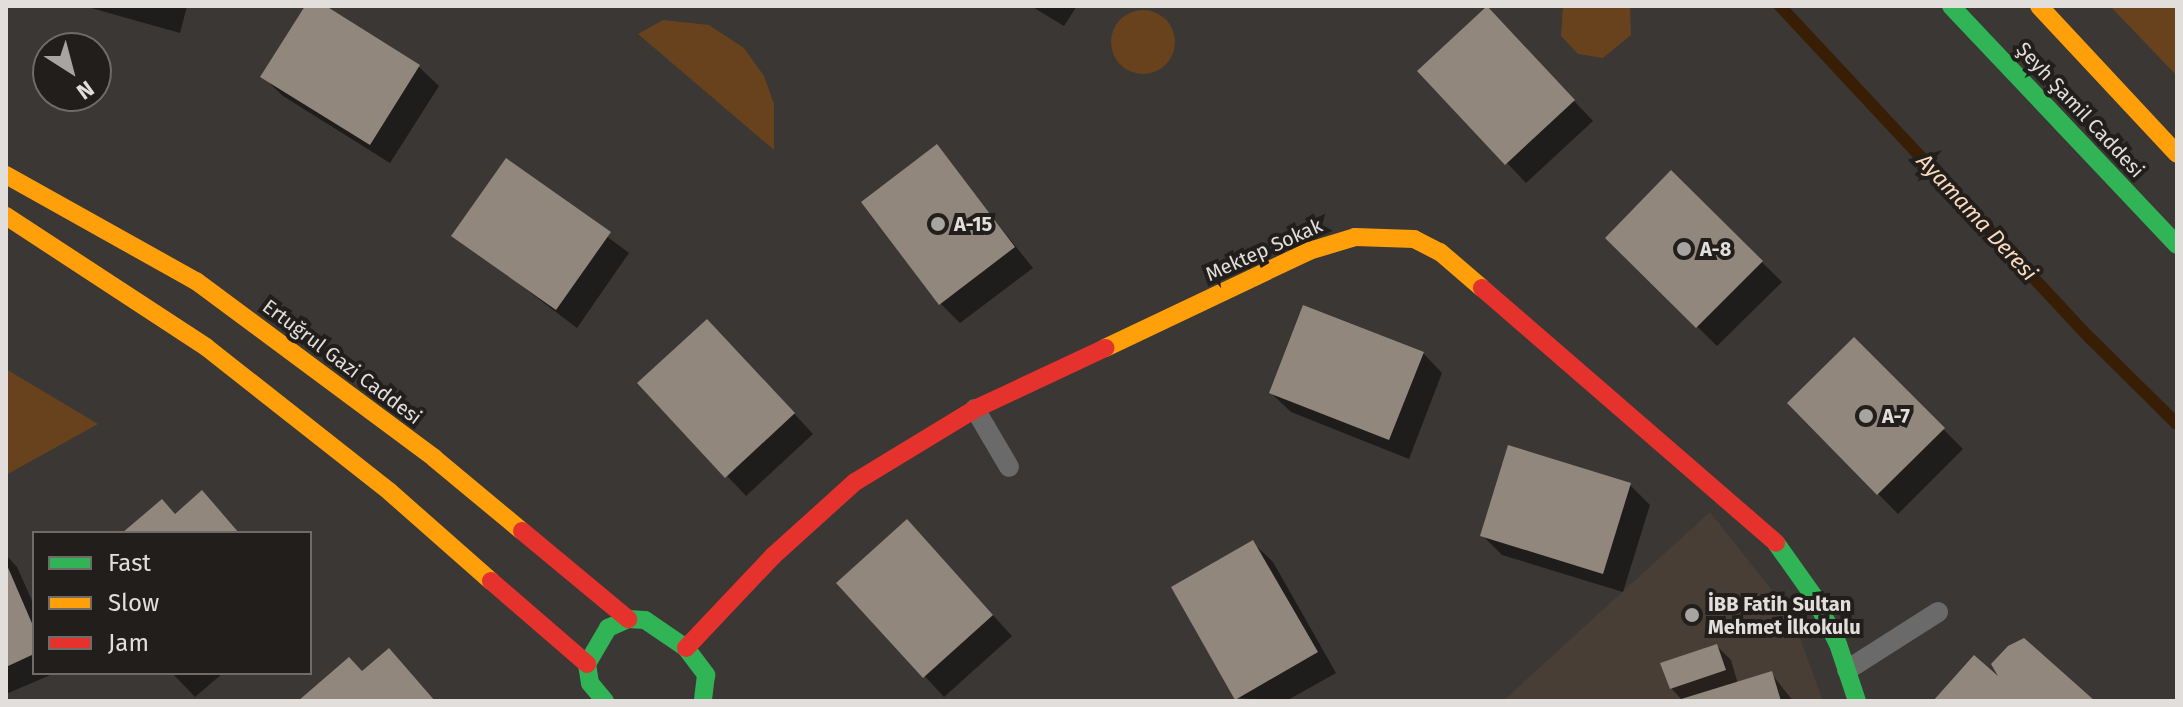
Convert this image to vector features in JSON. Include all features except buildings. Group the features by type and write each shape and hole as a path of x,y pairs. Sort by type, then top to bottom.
{"main road":[{"name":"Şeyh Şamil Caddesi","path":"1951,6 2177,245"},
{"name":"Şeyh Şamil Caddesi","path":"2039,6 2177,154"},
{"name":"Ertuğrul Gazi Caddesi","path":"6,175 196,281 434,458 628,619 645,620 686,648"},
{"path":"6,216 206,347 390,492 587,664"},
{"name":"Mektep Sokak","path":"686,648 773,556 855,482 975,409 1309,251 1355,237 1414,239 1440,252 1752,518 1813,595 1847,670 1857,701"},
{"path":"601,699 590,683 587,664 608,628 628,619"},
{"path":"686,648 706,675 704,694 721,701"}],"lane":[{"path":"975,409 1009,467"},
{"path":"1847,670 1938,612"}],"shaded area":[{"path":"1563,6 1630,6 1631,35 1603,58 1578,54 1561,36"},
{"path":"2110,6 2177,6 2177,76"},
{"path":"1137,10 1149,10 1166,19 1173,30 1173,54 1166,65 1149,74 1137,74 1125,69 1116,60 1111,48 1111,36 1116,24 1125,15"},
{"path":"663,20 709,25 744,48 764,76 774,104 774,150 638,34"},
{"path":"6,369 98,424 6,475"},
{"name":"İBB Fatih Sultan Mehmet İlkokulu","path":"1710,512 1774,593 1799,636 1823,701 1503,701"}],"waterway":[{"name":"Ayamama Deresi","path":"1780,6 2091,339 2177,424"}],"traffic: fast":[{"path":"1951,6 2177,245"},
{"path":"1776,543 1813,595 1838,644 1857,701"},
{"path":"605,701 590,683 587,664 608,628 628,619 645,620 686,648 706,675 703,701"}],"traffic: slow":[{"path":"2039,6 2177,154"},
{"path":"6,175 196,281 434,458 522,531"},
{"path":"6,216 206,347 390,492 491,581"},
{"path":"1105,348 1309,251 1355,237 1414,239 1440,252 1482,288"}],"traffic: jam":[{"path":"1482,288 1776,543"},
{"path":"686,648 773,556 855,482 975,409 1105,348"},
{"path":"522,531 628,619"},
{"path":"491,581 587,664"}],"place":[{"name":"A-15","path":"938,224"},
{"name":"A-8","path":"1684,249"},
{"name":"A-7","path":"1866,416"},
{"name":"İBB Fatih Sultan Mehmet İlkokulu","path":"1692,615"}]}
